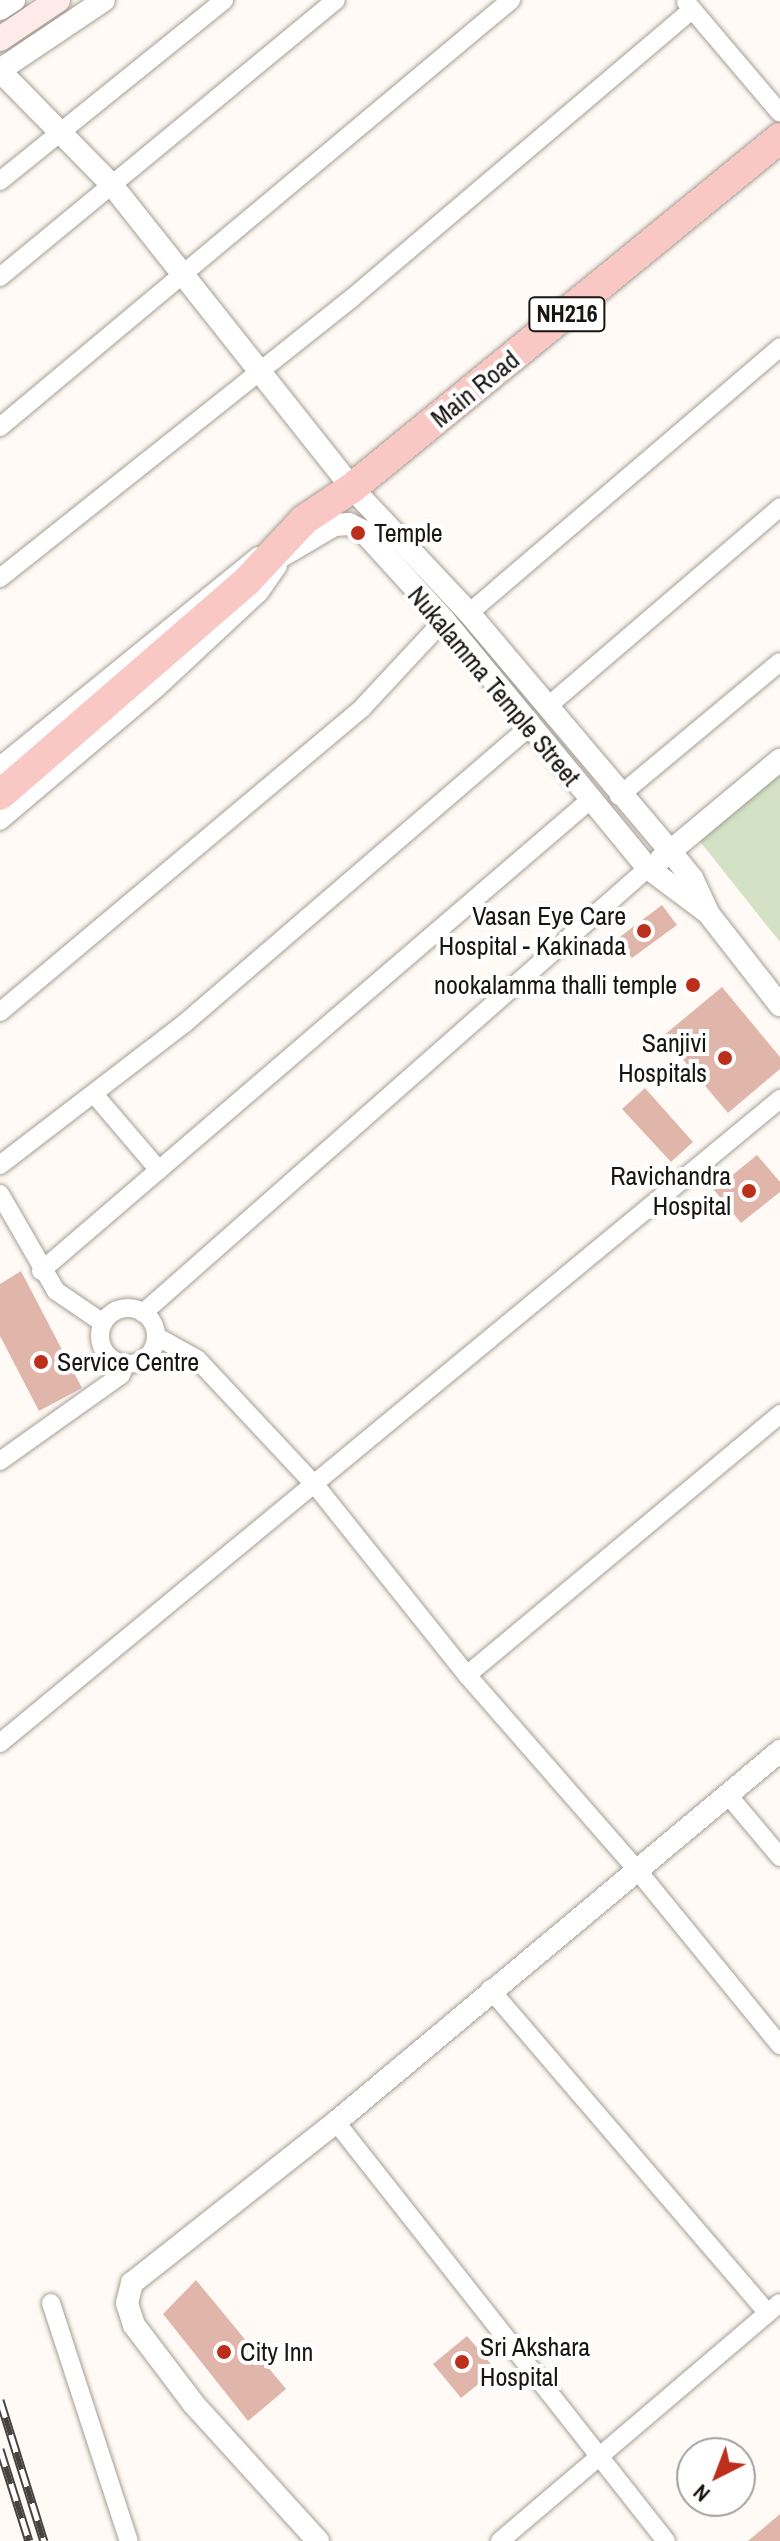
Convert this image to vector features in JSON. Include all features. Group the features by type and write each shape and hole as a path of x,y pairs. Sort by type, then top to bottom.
{"highway":[{"name":"Main Road","path":"269,562 304,520 352,488 780,138"},
{"name":"NH216","path":"0,795 269,562"}],"main road":[{"path":"0,39 58,0"}],"street":[{"path":"0,9 14,0"},
{"path":"0,71 104,0"},
{"path":"0,181 58,131 224,0"},
{"path":"0,277 336,0"},
{"path":"0,427 511,0"},
{"path":"0,578 352,298 688,5 780,113"},
{"name":"Nukalamma Temple Street","path":"0,71 112,185 352,488 469,613 619,796 670,851 692,878 708,913 780,1005"},
{"path":"469,613 780,347"},
{"path":"547,707 780,507"},
{"name":"Nukalamma Temple Street","path":"269,562 334,525 349,524 363,531 444,620 589,801 648,868 708,913"},
{"path":"0,766 239,567 269,562 259,593 157,688 0,821"},
{"path":"0,1012 363,707 444,620"},
{"path":"619,796 780,662"},
{"path":"0,1165 185,1023 529,727"},
{"path":"143,1313 648,868 780,760"},
{"path":"41,1271 589,801"},
{"path":"94,1094 159,1170"},
{"path":"0,1743 316,1486 780,1099"},
{"path":"0,1194 41,1271 56,1291 103,1323"},
{"path":"103,1323 125,1308 143,1313 156,1336 197,1359 316,1486 467,1675 638,1871 780,2045"},
{"path":"103,1323 103,1350 125,1364"},
{"path":"0,1461 121,1375 125,1364 150,1354 156,1336"},
{"path":"467,1675 780,1414"},
{"path":"318,2541 193,2403 134,2325 127,2303 132,2283 336,2122 490,1989 638,1871 780,1751"},
{"path":"728,1795 780,1857"},
{"path":"490,1989 774,2308 500,2541"},
{"path":"336,2122 597,2458 666,2541"},
{"path":"51,2303 129,2541"}],"green space":[{"path":"780,761 780,942 690,829"}],"building":[{"path":"662,905 677,925 632,958 617,939"},
{"path":"722,987 780,1057 780,1069 728,1113 663,1036"},
{"path":"645,1088 693,1142 671,1162 622,1109"},
{"path":"757,1155 780,1182 780,1192 741,1223 714,1190"},
{"name":"Service Centre","path":"21,1271 82,1388 39,1411 0,1336 0,1284"},
{"name":"City Inn","path":"196,2280 286,2389 248,2421 163,2314"},
{"path":"467,2336 496,2370 461,2398 433,2364"},
{"path":"780,2514 780,2541 748,2541"}],"railway":[{"path":"0,2400 44,2541"},
{"path":"0,2449 29,2541"}],"place":[{"name":"Temple","path":"358,533"},
{"name":"Vasan Eye Care Hospital - Kakinada","path":"644,931"},
{"name":"nookalamma thalli temple","path":"693,985"},
{"name":"Sanjivi Hospitals","path":"725,1058"},
{"name":"Ravichandra Hospital","path":"749,1191"},
{"name":"Service Centre","path":"41,1362"},
{"name":"City Inn","path":"224,2352"},
{"name":"Sri Akshara Hospital","path":"462,2362"}]}
